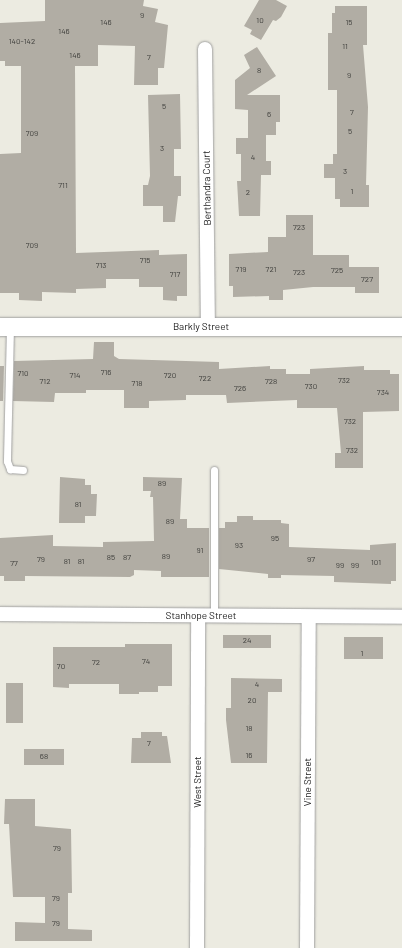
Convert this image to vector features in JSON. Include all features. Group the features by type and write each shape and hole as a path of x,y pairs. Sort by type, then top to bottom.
{"street":[{"name":"Berthandra Court","path":"206,50 208,327"},
{"name":"Barkly Street","path":"5,327 402,327"},
{"name":"Stanhope Street","path":"0,614 402,617"},
{"name":"West Street","path":"197,948 198,616"},
{"name":"Vine Street","path":"307,948 309,617"}],"lane":[{"path":"5,327 7,461 10,469 24,470"},
{"path":"214,470 214,616"}],"building":[{"path":"45,0 144,0 143,6 158,9 155,22 168,25 164,68 158,68 158,85 134,85 135,46 98,45 98,66 75,66 76,253 159,250 159,255 187,254 187,296 177,296 177,301 163,300 163,287 139,287 139,279 106,279 106,288 76,289 76,293 42,292 42,301 19,300 19,293 0,293 0,154 21,153 21,66 5,66 5,61 0,61 0,23 45,21"},
{"path":"259,0 276,0 287,6 281,17 276,21 273,20 261,40 250,34 252,30 244,26"},
{"path":"335,6 367,6 367,45 363,45 368,107 366,185 369,185 369,207 340,207 340,199 335,199 335,178 324,178 324,164 333,164 333,154 337,154 337,90 328,90 328,33 332,33 332,13 335,13"},
{"path":"257,47 276,76 247,95 280,95 280,122 276,122 276,135 266,135 266,161 271,161 271,175 261,175 260,216 239,216 237,181 241,181 241,154 236,154 236,138 248,138 248,110 235,109 235,80 250,68 244,55"},
{"path":"180,94 181,149 174,149 174,176 181,176 181,196 178,196 175,222 163,222 163,206 143,206 143,185 148,185 150,176 148,95"},
{"path":"286,215 313,215 313,255 349,255 349,267 379,267 379,293 355,293 355,287 313,287 283,290 283,300 269,300 269,296 233,297 233,286 229,286 229,254 268,252 268,237 286,237"},
{"path":"94,342 114,342 114,356 119,359 219,362 219,369 270,366 270,369 286,369 286,374 310,374 310,369 364,366 364,370 390,370 390,374 399,374 399,411 363,412 363,468 335,468 335,453 341,453 337,408 297,408 297,400 227,403 226,395 186,395 186,400 149,401 149,408 124,408 124,390 86,390 86,393 55,393 54,402 13,401 14,361 93,359"},
{"path":"0,366 4,366 3,401 0,401"},
{"path":"60,477 85,479 85,485 91,485 91,494 97,494 96,516 85,516 85,523 59,523"},
{"path":"143,477 182,478 180,519 187,519 187,528 209,528 209,577 161,577 161,571 134,570 134,575 130,577 25,576 25,581 4,581 4,576 0,576 0,538 53,535 53,546 103,547 103,542 154,541 153,497 150,497 151,491 143,491"},
{"path":"237,516 253,516 253,520 281,520 281,523 289,524 289,547 370,550 370,545 396,543 396,581 391,581 391,584 334,582 334,576 281,575 281,578 268,578 268,574 219,569 219,528 225,528 225,522 237,522"},
{"path":"223,635 271,635 271,648 223,648"},
{"path":"344,637 383,637 383,659 344,659"},
{"path":"125,644 172,644 172,686 158,686 158,692 139,692 139,694 119,694 119,684 69,684 69,688 53,687 53,647 125,647"},
{"path":"231,678 282,679 282,692 268,692 267,763 231,763 226,708 231,708"},
{"path":"6,683 23,683 23,723 6,723"},
{"path":"141,732 162,732 162,736 167,736 171,763 131,763 132,738 141,738"},
{"path":"24,749 64,749 64,765 24,765"},
{"path":"5,799 35,799 35,826 71,829 72,893 68,893 68,929 92,930 92,941 15,941 15,922 45,923 45,897 13,897 9,824 4,824"}]}
